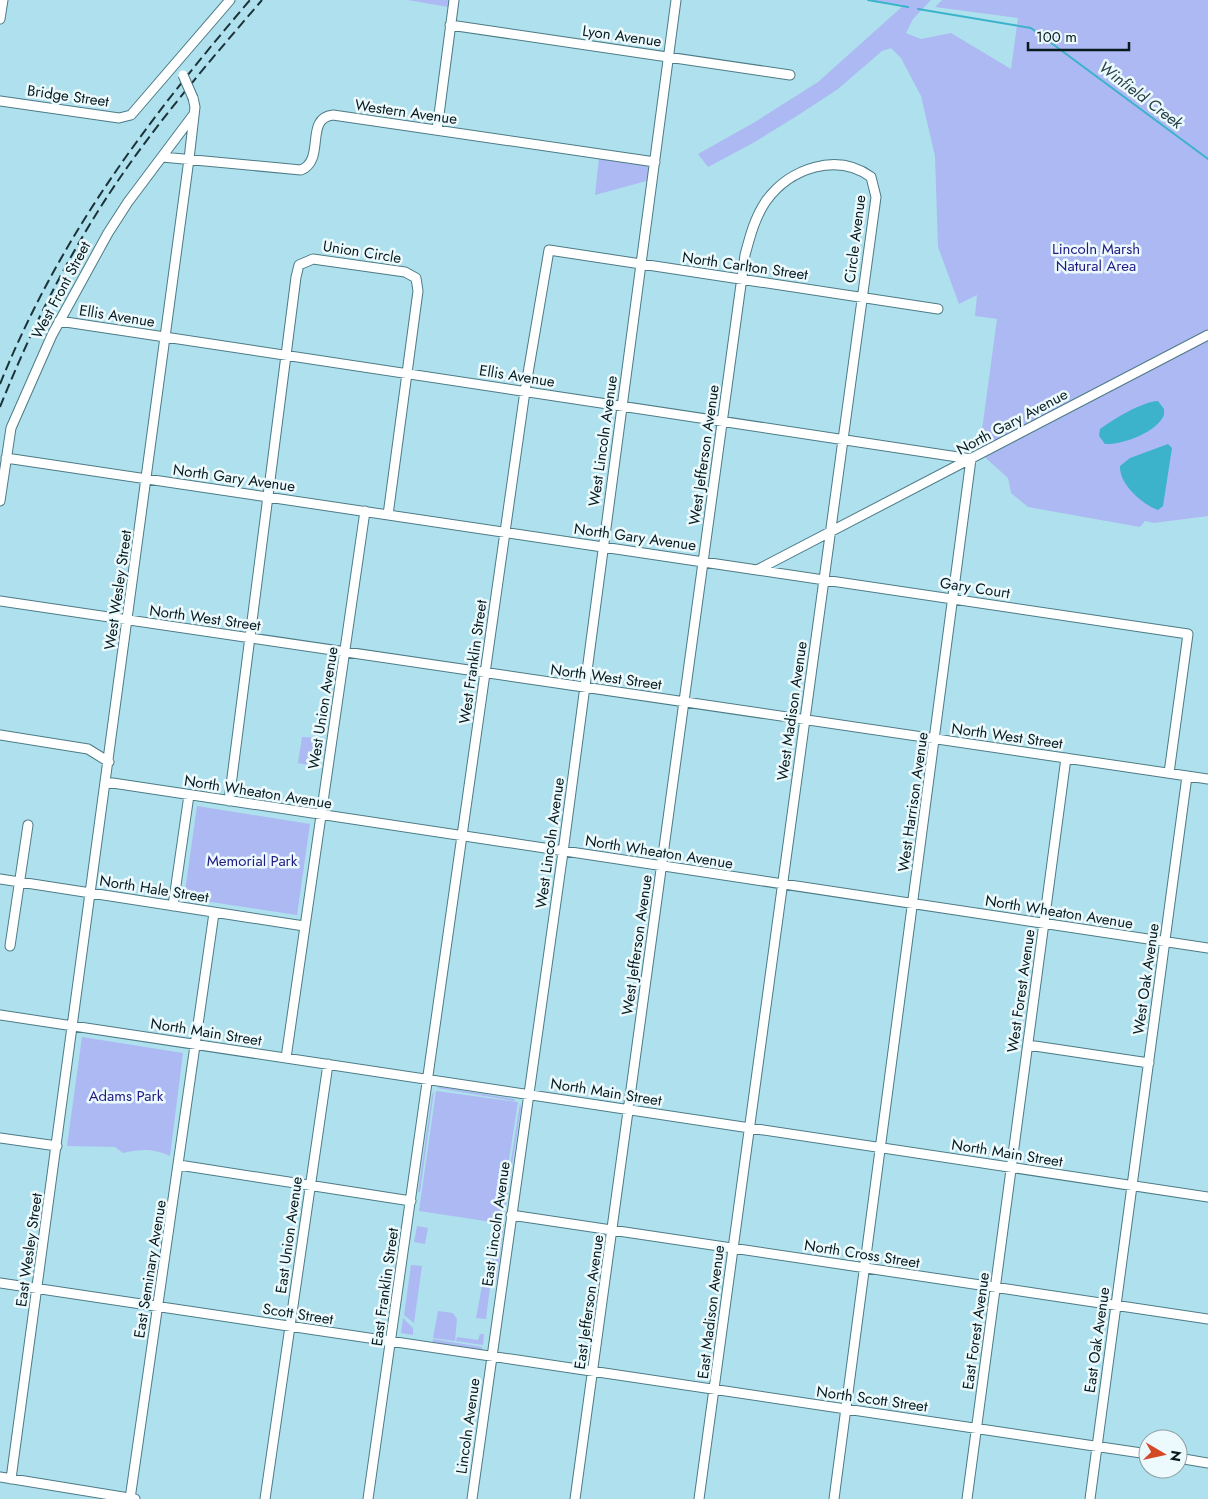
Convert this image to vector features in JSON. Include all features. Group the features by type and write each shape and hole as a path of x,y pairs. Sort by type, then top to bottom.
{"street":[{"path":"0,19 3,0"},
{"path":"194,114 193,98 183,75 175,66 230,0"},
{"path":"437,130 454,0"},
{"name":"West Lincoln Avenue","path":"528,1094 563,852 676,0"},
{"name":"Lyon Avenue","path":"450,25 790,75"},
{"name":"Bridge Street","path":"0,101 119,118 131,115 175,66"},
{"name":"West Front Street","path":"0,501 12,428 59,321 108,233 194,114"},
{"name":"West Wesley Street","path":"72,1026 147,480 194,114"},
{"name":"Western Avenue","path":"189,159 301,170 308,166 312,158 318,125 323,118 329,115 655,162"},
{"path":"162,157 189,159"},
{"name":"Circle Avenue","path":"742,279 752,232 760,210 771,195 785,181 803,172 824,165 841,164 858,168 871,177 876,190 862,297"},
{"name":"North Carlton Street","path":"549,250 938,309"},
{"name":"West Franklin Street","path":"428,1079 525,391 549,250"},
{"name":"Union Circle","path":"286,355 299,264 317,259 405,272 416,278 418,291 407,373"},
{"name":"West Jefferson Avenue","path":"629,1110 742,279"},
{"name":"West Madison Avenue","path":"750,1128 862,297"},
{"name":"Ellis Avenue","path":"59,321 843,438 971,459"},
{"name":"North Gary Avenue","path":"6,458 757,570 1208,336"},
{"path":"229,801 286,355"},
{"path":"388,514 407,373"},
{"name":"West Harrison Avenue","path":"834,1499 971,459"},
{"name":"West Union Avenue","path":"286,1058 365,511"},
{"name":"Gary Court","path":"757,570 1188,634 1169,773"},
{"name":"North West Street","path":"0,601 1208,779"},
{"path":"0,735 88,749 109,762"},
{"name":"West Forest Avenue","path":"1012,1167 1066,758"},
{"name":"West Oak Avenue","path":"1132,1186 1187,776"},
{"name":"North Wheaton Avenue","path":"106,782 1208,948"},
{"path":"173,906 189,795"},
{"path":"10,946 28,825"},
{"name":"North Hale Street","path":"0,879 304,926"},
{"name":"East Seminary Avenue","path":"132,1499 214,913"},
{"name":"North Main Street","path":"0,1014 1208,1197"},
{"name":"East Wesley Street","path":"11,1479 72,1026"},
{"path":"1028,1045 1149,1063"},
{"name":"East Union Avenue","path":"265,1499 328,1064"},
{"name":"East Franklin Street","path":"368,1499 428,1079"},
{"name":"East Lincoln Avenue","path":"492,1357 528,1094"},
{"name":"East Jefferson Avenue","path":"575,1499 629,1110"},
{"name":"East Madison Avenue","path":"700,1499 750,1128"},
{"path":"0,1138 57,1146"},
{"path":"179,1165 412,1201"},
{"name":"East Forest Avenue","path":"967,1499 1012,1167"},
{"name":"East Oak Avenue","path":"1090,1499 1132,1186"},
{"name":"North Cross Street","path":"512,1215 1208,1319"},
{"name":"Scott Street","path":"0,1283 593,1372"},
{"name":"Lincoln Avenue","path":"472,1499 492,1357"},
{"name":"North Scott Street","path":"593,1372 1138,1452"},
{"path":"1188,1459 1208,1462"},
{"path":"0,1477 132,1499"}],"green space":[{"path":"408,0 449,0 448,7"},
{"name":"Lincoln Marsh Natural Area","path":"870,0 931,0 913,19 906,33 921,39 951,33 1011,69 1018,18 935,7 942,0 1208,0 1208,516 1154,523 1145,521 1140,527 1028,507 1011,493 1008,478 979,452 997,319 975,316 977,295 959,304 938,247 935,156 921,96 901,58 891,48 882,51 838,89 753,143 708,167 698,154 755,122 818,82 904,5"},
{"path":"599,157 652,165 650,180 595,195"},
{"path":"302,737 318,738 314,766 298,763"},
{"name":"Memorial Park","path":"197,806 310,824 297,915 184,898"},
{"name":"Adams Park","path":"82,1037 183,1053 170,1156 152,1150 123,1153 115,1147 67,1146"},
{"path":"437,1088 515,1099 514,1101"},
{"path":"434,1091 420,1192 418,1192 432,1095"},
{"path":"436,1091 518,1102 499,1223 419,1211"},
{"path":"520,1103 521,1108 506,1205 504,1205"},
{"path":"501,1224 504,1224 496,1282 492,1282"},
{"path":"417,1226 428,1228 425,1244 414,1242"},
{"path":"491,1250 495,1251 492,1279 487,1278"},
{"path":"411,1265 422,1266 414,1323 404,1315"},
{"path":"482,1286 490,1287 486,1319 476,1318"},
{"path":"438,1311 453,1313 457,1319 455,1341 433,1338"},
{"path":"403,1318 413,1328 413,1335 401,1333"},
{"path":"480,1334 484,1334 483,1345 456,1341 457,1337 478,1340"},
{"path":"433,1339 482,1347 482,1351 432,1344"}],"shaded area":[{"path":"1158,401 1164,409 1164,415 1147,432 1130,440 1112,444 1105,444 1099,436 1100,429 1120,416 1144,404"},
{"path":"1168,444 1172,448 1163,506 1158,510 1145,503 1127,486 1123,480 1120,466 1130,458"}],"waterway":[{"name":"Winfield Creek","path":"868,0 908,7"},
{"name":"Winfield Creek","path":"918,9 1031,28 1208,159"}],"railway":[{"path":"0,384 24,329 78,229 141,136 212,45 250,0"},
{"path":"0,407 50,296 79,243 111,191 165,117 262,0"}]}
